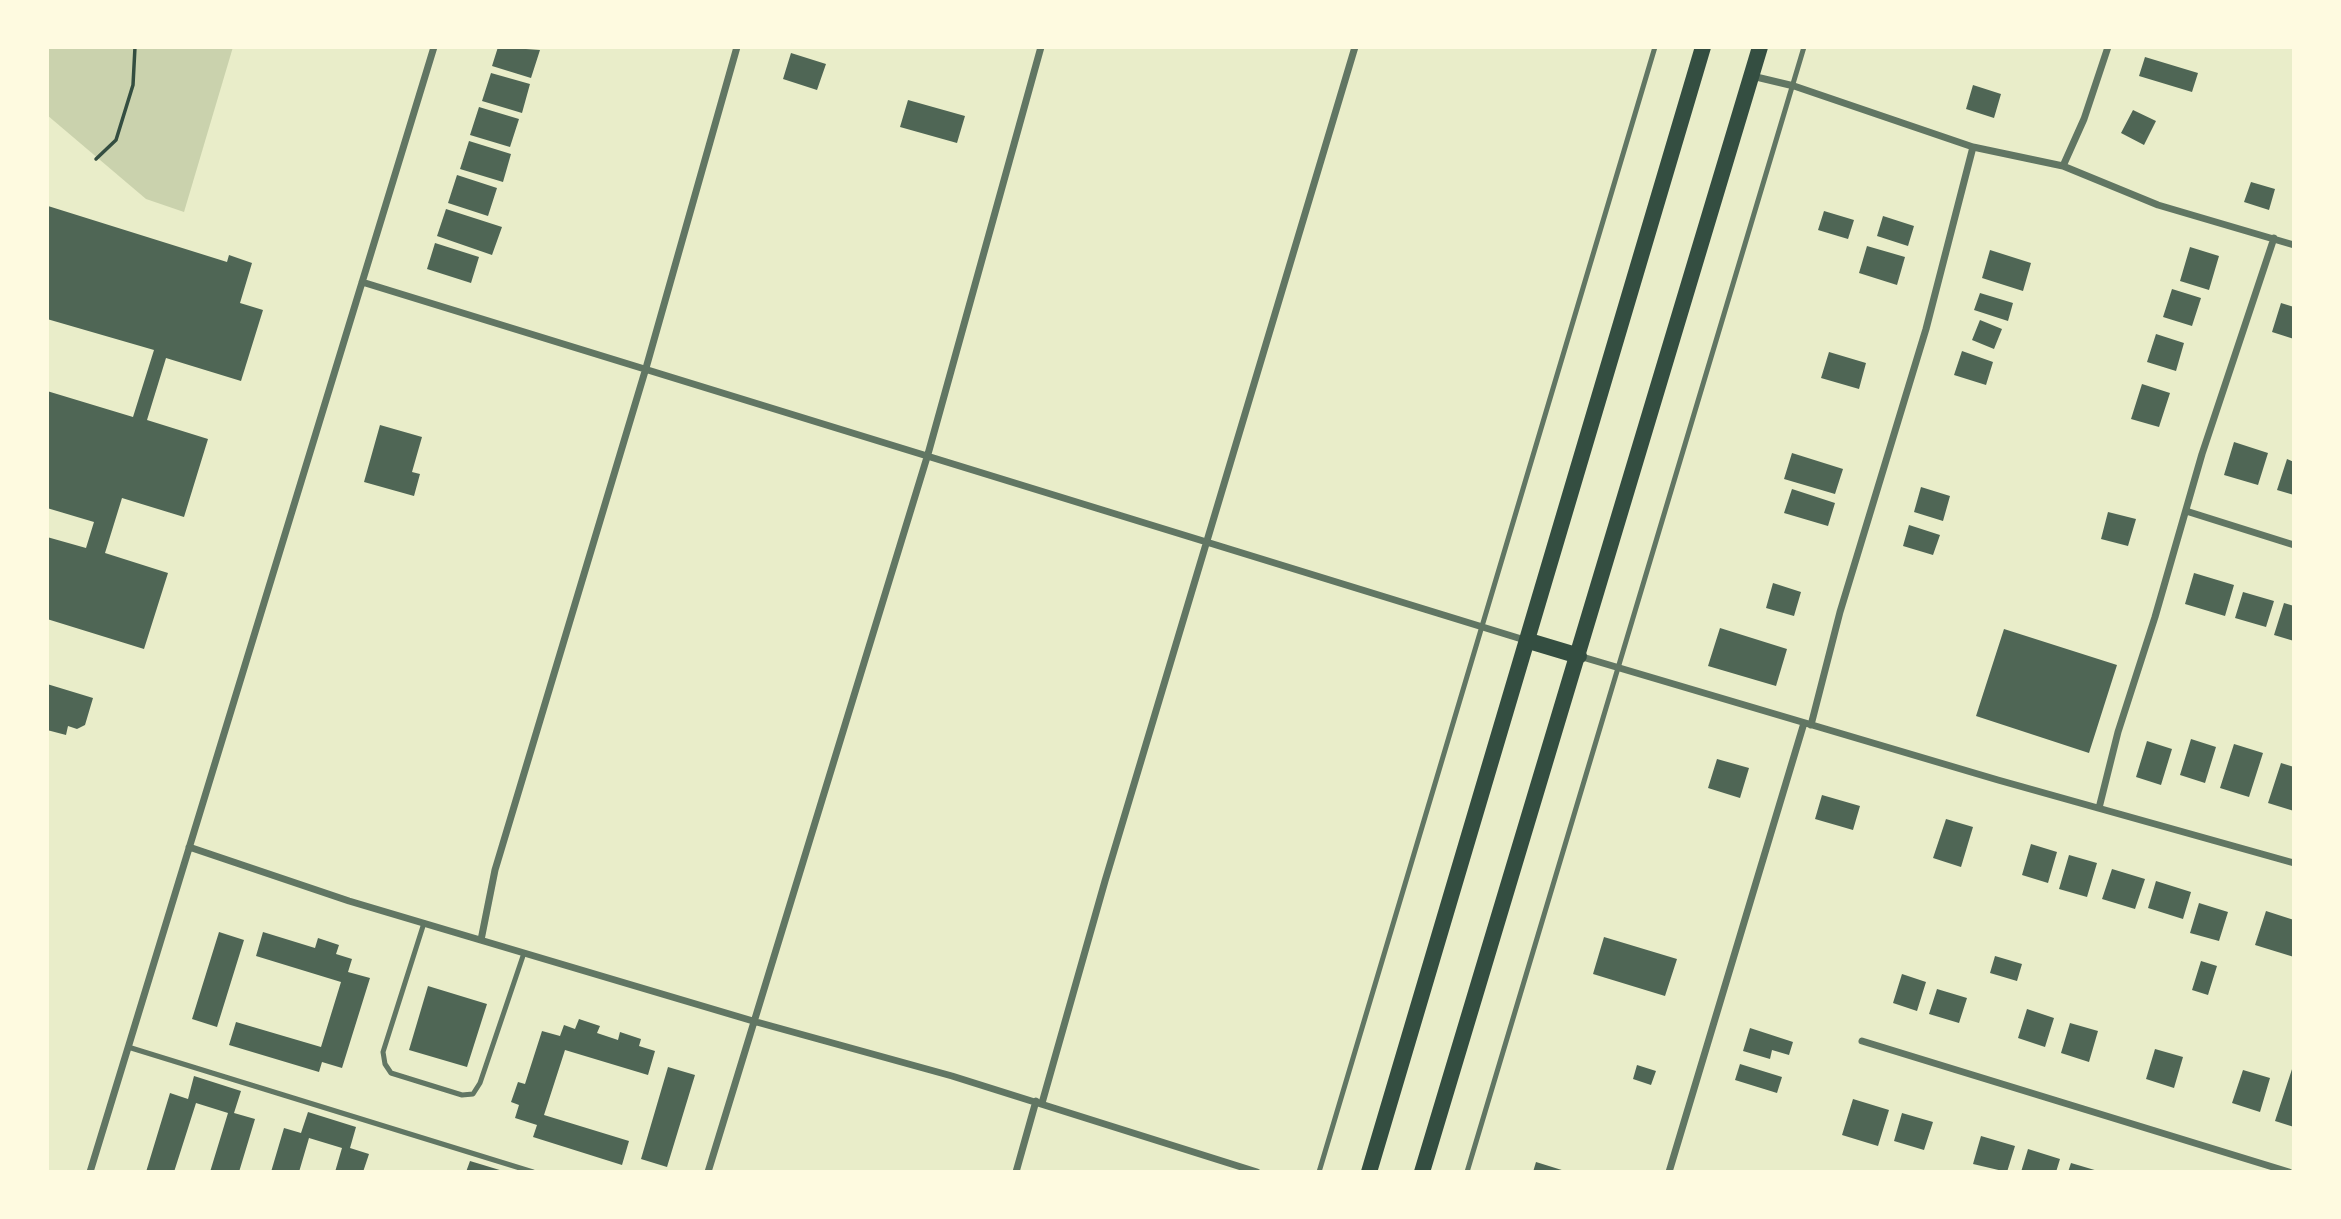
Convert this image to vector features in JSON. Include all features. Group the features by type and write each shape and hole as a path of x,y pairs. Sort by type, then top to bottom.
{"main road":[{"path":"1369,1172 1529,641 1703,47"},
{"path":"1422,1172 1760,47"},
{"path":"1529,641 1579,656"}],"street":[{"path":"90,1172 434,47"},
{"path":"481,940 495,870 646,369 737,47"},
{"path":"708,1172 928,454 1041,47"},
{"path":"1016,1172 1355,47"},
{"path":"2063,166 2084,119 2108,47"},
{"path":"1752,76 1794,86 1973,147 2063,166 2158,205 2294,245"},
{"path":"1669,1172 1808,724 1926,329 1973,147"},
{"path":"2099,808 2118,732 2202,454 2274,238"},
{"path":"362,282 1208,540 1529,641"},
{"path":"2186,511 2294,545"},
{"path":"1579,656 2294,863"},
{"path":"189,847 424,923 753,1021 1039,1102 1257,1172"},
{"path":"1862,1041 2289,1172"}],"lane":[{"path":"1319,1172 1484,627 1655,47"},
{"path":"1467,1172 1804,47"},
{"path":"424,923 383,1052 385,1064 391,1073 462,1095 473,1094 480,1083 524,953"},
{"path":"128,1047 533,1172"}],"path":[{"path":"96,159 116,140 133,85 135,47"}],"green space":[{"path":"47,47 233,47 184,212 146,199 47,115"}],"building":[{"path":"498,47 540,50 531,78 492,66"},
{"path":"791,53 826,64 817,90 783,79"},
{"path":"2145,57 2198,73 2192,92 2139,76"},
{"path":"491,73 530,84 522,113 482,101"},
{"path":"1973,85 2001,94 1994,118 1966,109"},
{"path":"908,100 965,116 957,143 900,127"},
{"path":"479,107 519,119 510,147 470,135"},
{"path":"2133,110 2156,121 2144,145 2121,133"},
{"path":"469,141 511,154 503,182 460,169"},
{"path":"457,175 497,188 488,216 448,203"},
{"path":"2251,182 2275,189 2269,210 2244,202"},
{"path":"48,206 227,262 229,255 252,263 240,303 263,310 241,381 166,358 147,420 208,439 184,517 122,498 105,553 168,573 144,649 47,619 47,537 86,548 94,522 47,508 47,391 133,417 154,350 47,319"},
{"path":"446,209 502,227 492,255 437,236"},
{"path":"1824,211 1854,220 1848,239 1818,230"},
{"path":"1883,216 1914,226 1908,246 1877,236"},
{"path":"435,243 479,257 471,283 427,269"},
{"path":"1867,246 1905,257 1897,285 1859,273"},
{"path":"2190,247 2219,256 2209,290 2180,281"},
{"path":"1990,250 2031,263 2023,291 1982,278"},
{"path":"2172,289 2201,298 2192,326 2163,317"},
{"path":"1980,293 2013,303 2008,321 1974,310"},
{"path":"2281,303 2294,307 2294,339 2272,332"},
{"path":"1980,320 2002,329 1994,349 1972,340"},
{"path":"2156,334 2184,343 2176,371 2147,362"},
{"path":"1962,351 1993,362 1986,385 1954,375"},
{"path":"1829,352 1866,363 1859,389 1821,378"},
{"path":"2142,384 2170,393 2159,427 2131,419"},
{"path":"380,425 422,437 412,472 420,474 414,496 364,482"},
{"path":"2234,442 2268,453 2258,485 2224,475"},
{"path":"1792,453 1843,469 1835,494 1784,479"},
{"path":"2287,459 2294,462 2294,495 2277,490"},
{"path":"1921,487 1950,496 1943,521 1914,512"},
{"path":"1792,489 1835,503 1828,526 1784,513"},
{"path":"2108,512 2136,519 2128,546 2101,539"},
{"path":"1909,525 1940,535 1933,555 1903,546"},
{"path":"2194,573 2234,585 2225,616 2185,604"},
{"path":"1773,583 1801,592 1794,616 1766,608"},
{"path":"2243,592 2274,601 2266,627 2235,618"},
{"path":"2284,603 2294,606 2294,641 2274,635"},
{"path":"1720,628 1787,649 1776,686 1708,666"},
{"path":"2004,629 2117,665 2089,753 1976,716"},
{"path":"47,684 93,698 85,725 77,729 68,726 66,735 47,730"},
{"path":"2191,739 2216,747 2205,783 2180,775"},
{"path":"2147,741 2172,749 2161,785 2136,777"},
{"path":"2234,744 2263,753 2249,797 2220,788"},
{"path":"1717,759 1749,768 1740,798 1708,788"},
{"path":"2281,763 2294,767 2294,811 2268,803"},
{"path":"1822,795 1860,806 1853,830 1815,819"},
{"path":"1946,819 1973,827 1961,867 1933,858"},
{"path":"2031,844 2057,852 2048,883 2022,875"},
{"path":"2069,855 2097,863 2087,897 2059,889"},
{"path":"2112,869 2145,879 2135,909 2102,899"},
{"path":"2156,881 2191,892 2183,919 2148,908"},
{"path":"2199,903 2228,912 2219,941 2190,933"},
{"path":"2266,911 2294,920 2294,957 2255,945"},
{"path":"219,932 244,940 217,1027 192,1019"},
{"path":"263,932 315,948 318,938 339,945 336,954 352,959 348,972 370,978 342,1068 322,1062 319,1072 229,1045 236,1022 321,1047 341,982 256,956"},
{"path":"1604,937 1677,959 1665,996 1593,974"},
{"path":"1995,956 2022,964 2017,981 1990,973"},
{"path":"2201,961 2217,966 2208,995 2192,990"},
{"path":"1902,974 1926,982 1917,1011 1893,1003"},
{"path":"428,986 487,1004 467,1067 409,1050"},
{"path":"1937,989 1967,998 1959,1023 1929,1014"},
{"path":"2027,1009 2054,1018 2045,1047 2018,1038"},
{"path":"579,1019 600,1026 597,1033 618,1040 620,1032 641,1039 639,1046 655,1051 648,1075 565,1050 544,1115 629,1141 622,1165 533,1137 537,1125 515,1118 519,1105 511,1102 518,1082 525,1084 542,1031 560,1036 564,1025 575,1029"},
{"path":"2070,1023 2098,1031 2089,1062 2061,1053"},
{"path":"1750,1028 1793,1042 1789,1055 1772,1050 1770,1059 1743,1051"},
{"path":"2155,1049 2183,1057 2174,1088 2146,1079"},
{"path":"2294,1063 2294,1127 2275,1121"},
{"path":"1740,1064 1782,1077 1777,1093 1735,1080"},
{"path":"1637,1065 1656,1071 1651,1085 1633,1079"},
{"path":"668,1067 695,1075 667,1167 641,1159"},
{"path":"2243,1070 2270,1078 2260,1112 2232,1103"},
{"path":"194,1076 241,1091 234,1113 255,1119 239,1172 210,1172 228,1113 196,1103 174,1172 146,1172 170,1093 188,1099"},
{"path":"1853,1099 1889,1110 1878,1146 1842,1135"},
{"path":"308,1112 356,1127 350,1148 369,1154 363,1172 335,1172 342,1148 309,1138 299,1172 271,1172 284,1128 301,1133"},
{"path":"1902,1113 1933,1122 1924,1150 1894,1141"},
{"path":"1981,1136 2015,1146 2007,1172 1973,1164"},
{"path":"2028,1149 2060,1159 2056,1172 2021,1172"},
{"path":"470,1161 503,1171 503,1172 466,1172"},
{"path":"1536,1162 1565,1171 1565,1172 1533,1172"},
{"path":"2071,1163 2098,1171 2098,1172 2068,1172"}]}
